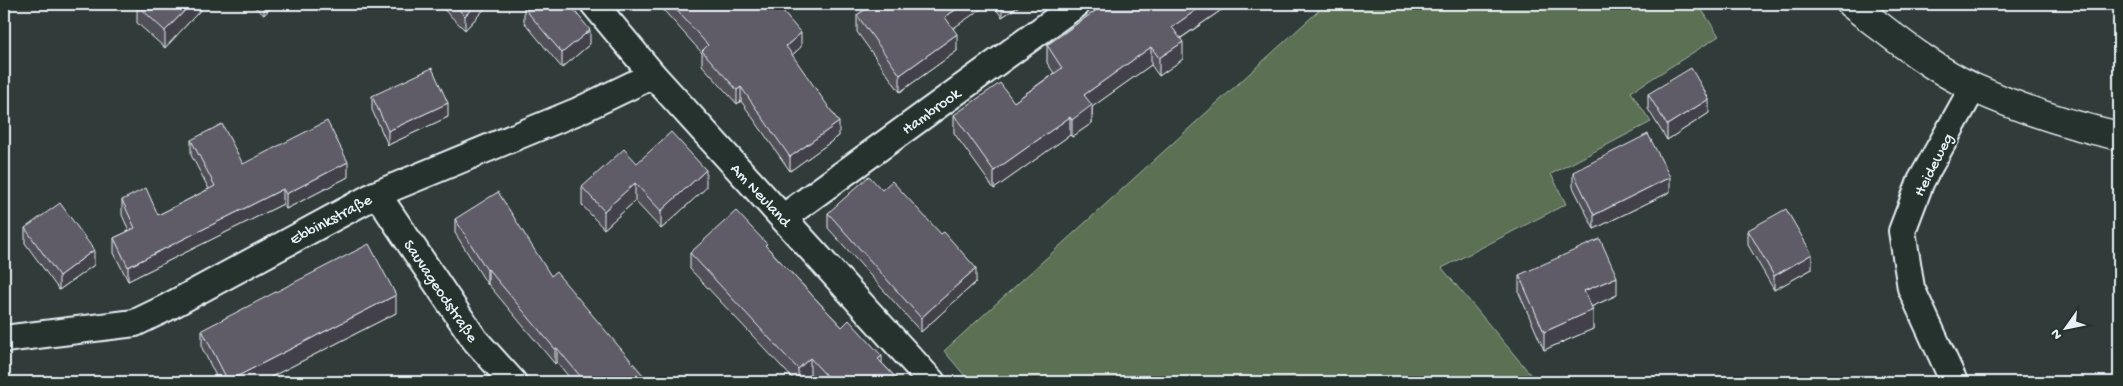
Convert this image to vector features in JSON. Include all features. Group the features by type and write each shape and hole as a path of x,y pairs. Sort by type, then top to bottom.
{"street":[{"name":"Am Neuland","path":"594,4 653,75 932,382"},
{"name":"Hambrook","path":"784,217 1077,4"},
{"path":"1851,4 1913,52 1973,88 2037,113 2119,136"},
{"name":"Ebbinkstraße","path":"4,339 135,322 166,308 377,194 578,111 653,75"},
{"name":"Heideweg","path":"1954,382 1911,288 1902,231 1921,181 1973,88"},
{"name":"Sauvageodstraße","path":"377,194 475,340 513,382"}],"green space":[{"path":"1326,4 1698,4 1719,36 1631,92 1651,122 1551,174 1566,204 1442,268 1537,382 970,382 944,351"}],"building":[{"path":"191,4 165,31 137,5"},
{"path":"453,4 476,4 465,16"},
{"path":"529,4 569,4 590,30 562,53 524,8"},
{"path":"671,4 776,4 801,33 786,46 839,122 790,157 741,87 737,90 702,51 708,45"},
{"path":"873,4 964,4 945,17 957,34 900,75 857,15"},
{"path":"1105,4 1205,4 1172,27 1183,42 1159,58 1151,47 1084,95 1092,105 1072,120 1070,117 994,171 954,115 1000,83 1014,102 1062,68 1047,45"},
{"path":"432,68 448,103 388,131 372,96"},
{"path":"1691,68 1709,99 1667,125 1648,94"},
{"path":"327,121 348,162 286,194 283,189 128,267 114,238 135,228 122,200 146,188 158,215 215,186 191,140 222,124 243,164"},
{"path":"671,132 706,170 661,211 635,183 604,211 582,187 624,149 637,163"},
{"path":"1648,134 1670,177 1594,215 1573,172"},
{"path":"869,176 882,190 892,181 941,234 944,232 976,268 921,318 828,213"},
{"path":"498,192 551,276 556,272 649,382 585,382 487,270 455,219"},
{"path":"60,203 94,250 59,276 25,228"},
{"path":"1786,209 1812,254 1774,276 1748,230"},
{"path":"736,211 767,244 765,245 842,327 849,320 882,356 878,359 900,382 832,382 810,358 798,369 690,253"},
{"path":"1600,239 1617,277 1584,291 1593,310 1544,332 1519,275"},
{"path":"369,244 396,295 228,381 202,330"}]}
